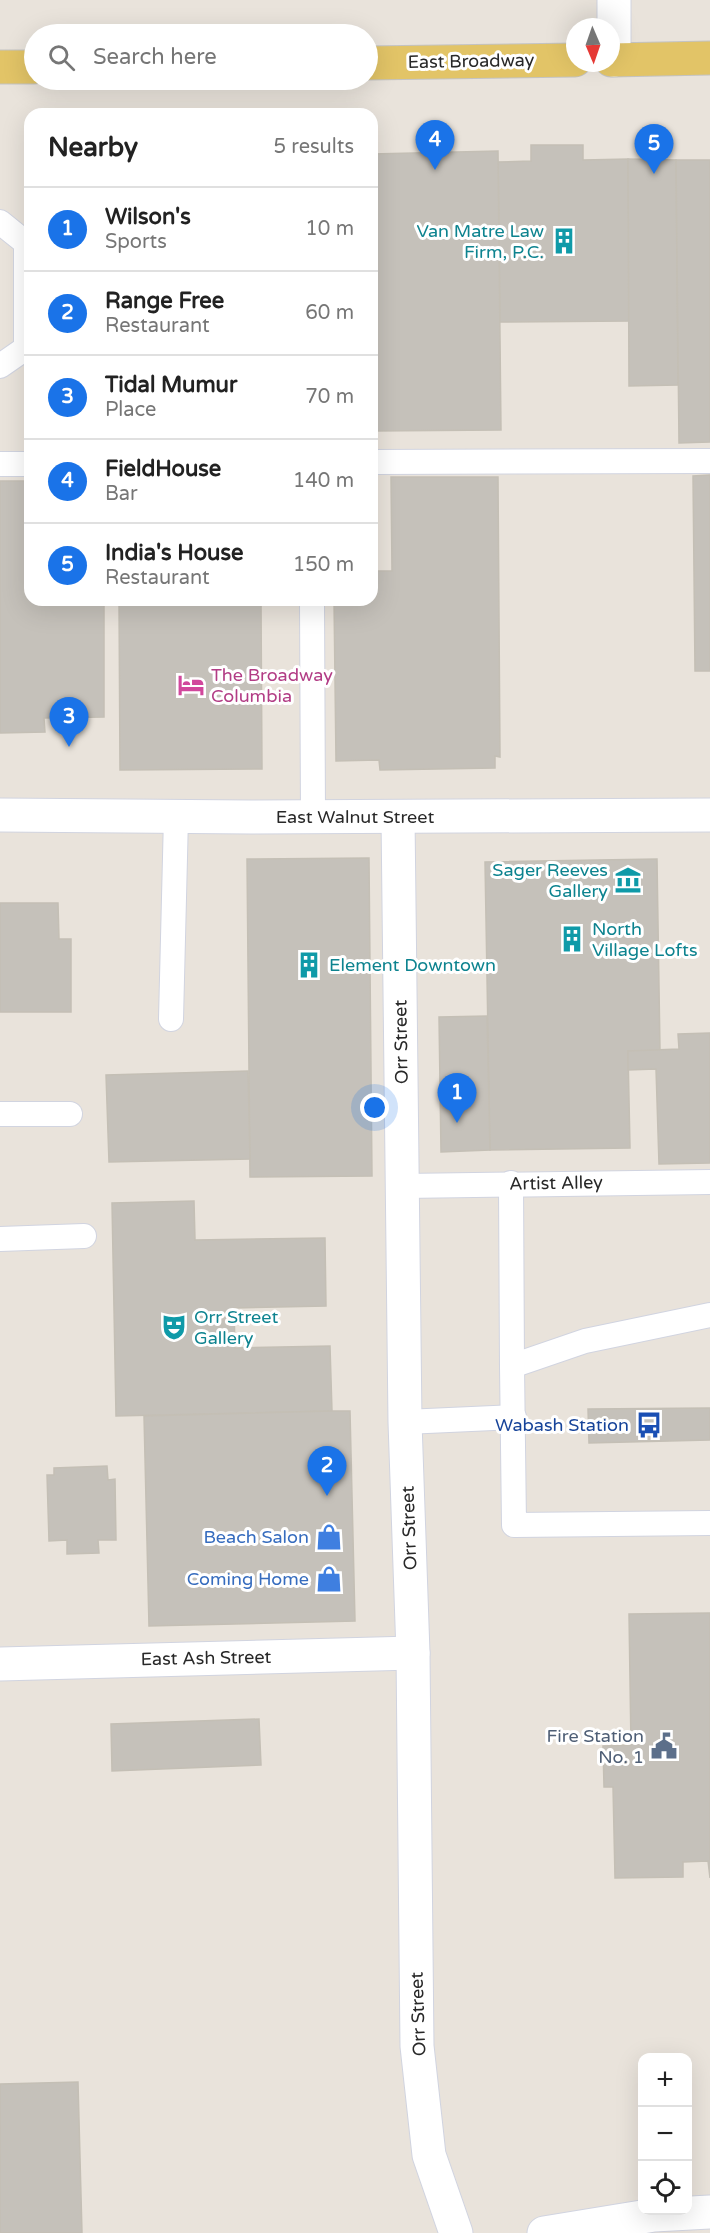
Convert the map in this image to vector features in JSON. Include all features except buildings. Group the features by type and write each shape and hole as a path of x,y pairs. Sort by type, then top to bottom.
{"main road":[{"path":"620,60 710,58"},
{"name":"East Broadway","path":"378,63 566,60"},
{"path":"0,68 24,67"}],"street":[{"path":"613,18 614,0"},
{"name":"East Walnut Street","path":"0,815 398,817 710,815"},
{"name":"Orr Street","path":"398,817 405,1422 413,1653 417,2046 429,2155 456,2233"},
{"name":"East Ash Street","path":"0,1664 413,1653"},
{"path":"544,2233 598,2229 654,2215 710,2212"}],"lane":[{"path":"0,222 24,241"},
{"path":"0,366 24,349"},
{"path":"378,462 710,461"},
{"path":"0,464 24,464"},
{"path":"312,606 313,817"},
{"path":"171,1019 176,817"},
{"path":"0,1114 70,1114"},
{"name":"Artist Alley","path":"403,1186 710,1182"},
{"path":"511,1183 514,1525 710,1523"},
{"path":"0,1239 84,1236"},
{"path":"512,1366 585,1341 710,1315"},
{"path":"405,1422 514,1417"}],"place":[{"name":"FieldHouse","path":"435,170"},
{"name":"India's House","path":"654,174"},
{"name":"Van Matre Law Firm, P.C.","path":"564,241"},
{"name":"The Broadway Columbia","path":"191,685"},
{"name":"Tidal Mumur","path":"69,747"},
{"name":"Sager Reeves Gallery","path":"628,880"},
{"name":"North Village Lofts","path":"572,939"},
{"name":"Element Downtown","path":"309,965"},
{"name":"Wilson's","path":"457,1123"},
{"name":"Orr Street Gallery","path":"174,1327"},
{"name":"Wabash Station","path":"649,1425"},
{"name":"Range Free","path":"327,1496"},
{"name":"Beach Salon","path":"329,1537"},
{"name":"Coming Home","path":"329,1579"},
{"name":"Fire Station No. 1","path":"664,1746"}]}
